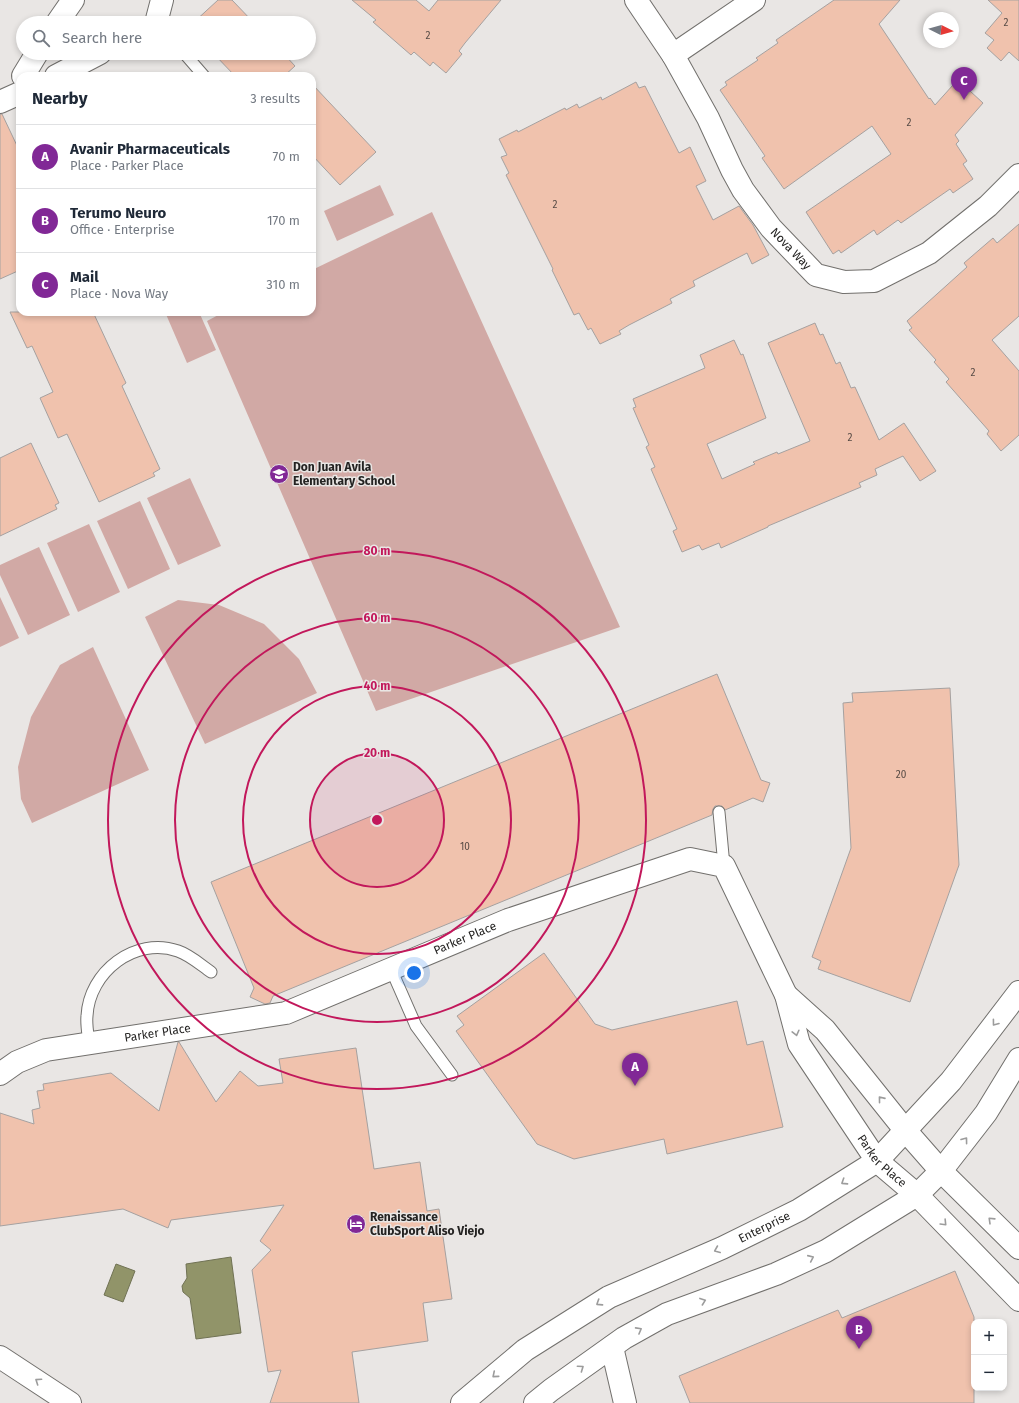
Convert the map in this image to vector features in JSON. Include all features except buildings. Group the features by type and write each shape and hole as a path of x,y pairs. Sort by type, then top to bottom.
{"street":[{"path":"62,16 73,0"},
{"path":"158,16 162,0"},
{"name":"Nova Way","path":"636,0 673,55 708,118 743,190 771,228 816,275 844,282 874,281 929,253 988,206 1019,175"},
{"path":"673,55 754,0"},
{"path":"25,72 33,60"},
{"path":"64,72 87,60"},
{"name":"Parker Place","path":"0,1074 17,1062 46,1050 286,1013 508,920 690,859 724,866 786,995 799,1044 876,1161 917,1194 1019,1300"},
{"name":"Enterprise","path":"462,1403 524,1350 609,1297 722,1248 799,1210 876,1161 951,1081 1019,992"},
{"name":"Parker Place","path":"786,995 825,1030 905,1130 941,1171 1019,1248"},
{"path":"535,1403 624,1338 667,1314 776,1274 826,1251 917,1194 941,1171 986,1112 1019,1059"},
{"path":"612,1347 626,1403"},
{"path":"0,1357 70,1403"}],"lane":[{"path":"190,60 201,72"},
{"path":"720,812 724,866"},
{"path":"89,1043 87,1016 90,1001 98,981 108,968 126,955 146,948 162,947 178,951 193,959 211,972"},
{"path":"391,969 416,1026 452,1075"}],"shaded area":[{"path":"380,185 394,215 337,241 324,211"},
{"path":"432,212 620,627 376,711 207,321 216,316 316,316 316,268"},
{"path":"167,316 201,316 216,350 187,363"},
{"path":"190,478 221,546 178,565 147,498"},
{"path":"140,501 170,569 128,589 97,521"},
{"path":"89,524 120,592 78,612 47,543"},
{"path":"39,547 70,615 28,635 0,575 0,565"},
{"path":"0,597 19,638 0,647"},
{"path":"178,600 219,605 264,624 299,659 317,693 205,744 145,617"},
{"path":"93,647 149,770 32,823 21,799 18,767 31,717 60,665"},
{"path":"231,1257 241,1333 196,1339 190,1298 183,1292 182,1286 187,1278 186,1264"},
{"path":"116,1264 135,1271 123,1302 104,1295"}],"place":[{"name":"Mail","path":"964,100"},
{"name":"Don Juan Avila Elementary School","path":"279,474"},
{"name":"Avanir Pharmaceuticals","path":"635,1086"},
{"name":"Renaissance ClubSport Aliso Viejo","path":"356,1224"},
{"name":"Terumo Neuro","path":"859,1349"}]}
